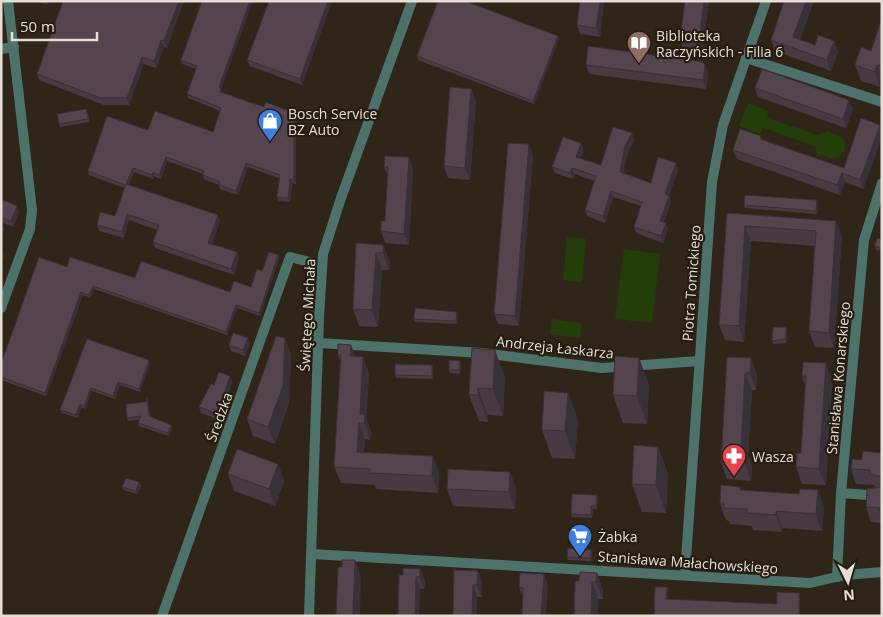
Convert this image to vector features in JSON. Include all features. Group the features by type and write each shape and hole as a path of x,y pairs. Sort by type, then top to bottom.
{"street":[{"path":"1,308 30,229 32,210 8,1"},
{"name":"Świętego Michała","path":"310,616 321,266 335,216 412,1"},
{"name":"Piotra Tomickiego","path":"685,574 712,182 723,126 766,1"},
{"path":"1,49 14,48"},
{"path":"746,58 882,102"},
{"name":"Stanisława Konarskiego","path":"837,577 841,493 864,240 882,183"},
{"name":"Średzka","path":"162,616 290,257 321,266"},
{"name":"Andrzeja Łaskarza","path":"318,343 475,352 602,368 699,361"},
{"path":"841,493 882,496"},
{"name":"Stanisława Małachowskiego","path":"312,554 685,574 810,583 837,577 882,572"}],"green space":[{"path":"748,103 769,111 767,118 818,135 827,131 840,136 845,141 845,150 839,157 831,158 817,154 815,146 763,128 760,134 739,126"},
{"path":"567,237 586,239 582,282 563,280"},
{"path":"624,249 660,254 652,323 615,319"},
{"path":"552,319 582,323 580,338 550,334"}],"building":[{"path":"63,1 179,1 164,41 161,40 154,61 142,57 127,98 101,98 37,74"},
{"path":"202,1 250,1 219,87 221,88 220,92 264,107 266,102 294,113 294,180 290,179 288,198 277,197 280,175 246,163 236,191 219,185 220,182 203,175 204,171 166,157 159,175 153,172 152,175 133,168 125,185 88,171 107,116 148,130 155,111 213,132 221,108 187,94 197,66 181,60"},
{"path":"269,1 328,1 300,79 247,60"},
{"path":"438,1 465,1 558,36 533,101 417,56"},
{"path":"580,1 600,1 596,28 577,25"},
{"path":"685,1 704,1 699,42 680,39"},
{"path":"784,1 806,1 793,37 815,45 818,35 834,41 827,60 771,40"},
{"path":"882,18 882,67 877,65 875,72 855,65 861,47 871,51"},
{"path":"588,46 703,62 705,65 703,80 586,65"},
{"path":"762,69 849,100 843,119 755,88"},
{"path":"450,87 471,89 465,168 444,166"},
{"path":"86,109 88,119 59,124 57,114"},
{"path":"861,118 880,125 860,180 842,173 837,185 733,150 740,129 761,136 760,139 844,168"},
{"path":"613,127 632,133 625,146 620,172 651,183 658,157 676,163 665,194 669,196 660,221 666,223 661,236 634,227 642,202 611,191 603,216 585,210 596,176 572,168 570,173 552,167 563,137 581,143 576,157 601,165"},
{"path":"508,143 529,144 515,316 494,314"},
{"path":"385,156 409,157 404,234 381,231 381,221 385,221 388,167 384,167"},
{"path":"126,184 218,215 208,243 237,252 231,269 153,242 159,225 127,214 122,232 97,225 100,212 115,216"},
{"path":"745,195 817,200 816,211 744,205"},
{"path":"3,200 17,206 11,221 1,217"},
{"path":"727,213 836,221 829,333 809,331 816,231 745,226 739,326 719,325"},
{"path":"877,238 882,239 882,248 875,246"},
{"path":"356,243 383,245 383,253 376,253 372,310 353,309"},
{"path":"269,252 278,255 259,313 236,305 226,332 93,286 89,295 81,292 45,393 1,377 1,364 39,257 67,267 70,257 135,278 141,261 230,292 234,281 251,287 257,269 262,271"},
{"path":"415,308 457,312 456,321 414,319"},
{"path":"773,327 786,327 785,339 772,341"},
{"path":"233,333 248,338 243,350 229,345"},
{"path":"276,336 285,338 283,386 268,427 247,419"},
{"path":"87,339 149,360 139,389 118,382 113,396 91,388 84,406 80,404 76,415 60,410"},
{"path":"338,344 351,345 350,356 363,357 360,414 365,414 364,423 359,423 357,452 433,456 432,476 370,473 370,469 334,467 341,355 338,355"},
{"path":"472,348 495,350 493,389 478,388 478,395 469,395"},
{"path":"615,356 639,358 637,396 613,395"},
{"path":"727,357 751,358 750,373 745,373 741,449 746,449 745,464 721,462"},
{"path":"449,360 460,361 459,370 449,370"},
{"path":"803,362 826,363 819,469 796,467 797,453 801,453 806,376 802,376"},
{"path":"395,364 432,365 432,376 395,375"},
{"path":"219,372 230,376 225,391 227,399 221,415 199,407 211,384 214,385"},
{"path":"544,391 568,393 565,431 542,430"},
{"path":"147,398 149,416 171,425 168,433 138,423 141,416 127,418 126,404 146,402"},
{"path":"634,445 658,447 656,485 632,484"},
{"path":"237,449 278,464 269,489 228,474"},
{"path":"863,451 882,453 882,477 870,474 870,470 851,469 852,459 861,460"},
{"path":"448,469 510,472 509,492 447,489"},
{"path":"126,478 139,482 136,491 122,487"},
{"path":"882,484 882,512 879,512 880,508 866,507 867,489 880,487"},
{"path":"721,485 740,487 740,490 799,494 800,489 818,490 816,514 776,511 776,515 747,513 747,509 724,508 724,504 720,504"},
{"path":"572,494 597,495 596,506 591,506 591,515 571,514"},
{"path":"568,548 591,550 590,558 567,557"},
{"path":"342,560 355,560 353,616 336,616 338,567 342,567"},
{"path":"403,568 420,569 420,577 416,577 415,616 398,616 399,575 403,575"},
{"path":"454,570 478,571 477,585 473,585 472,616 453,616"},
{"path":"580,572 597,573 596,582 592,582 591,616 574,616 575,581 579,581"},
{"path":"520,573 544,574 541,616 522,616 523,588 519,587"},
{"path":"655,587 667,587 666,599 777,604 777,592 799,593 799,616 654,616"}],"place":[{"name":"Biblioteka Raczyńskich - Filia 6","path":"639,64"},
{"name":"Bosch Service BZ Auto","path":"270,142"},
{"name":"Wasza","path":"734,477"},
{"name":"Żabka","path":"580,557"}]}
